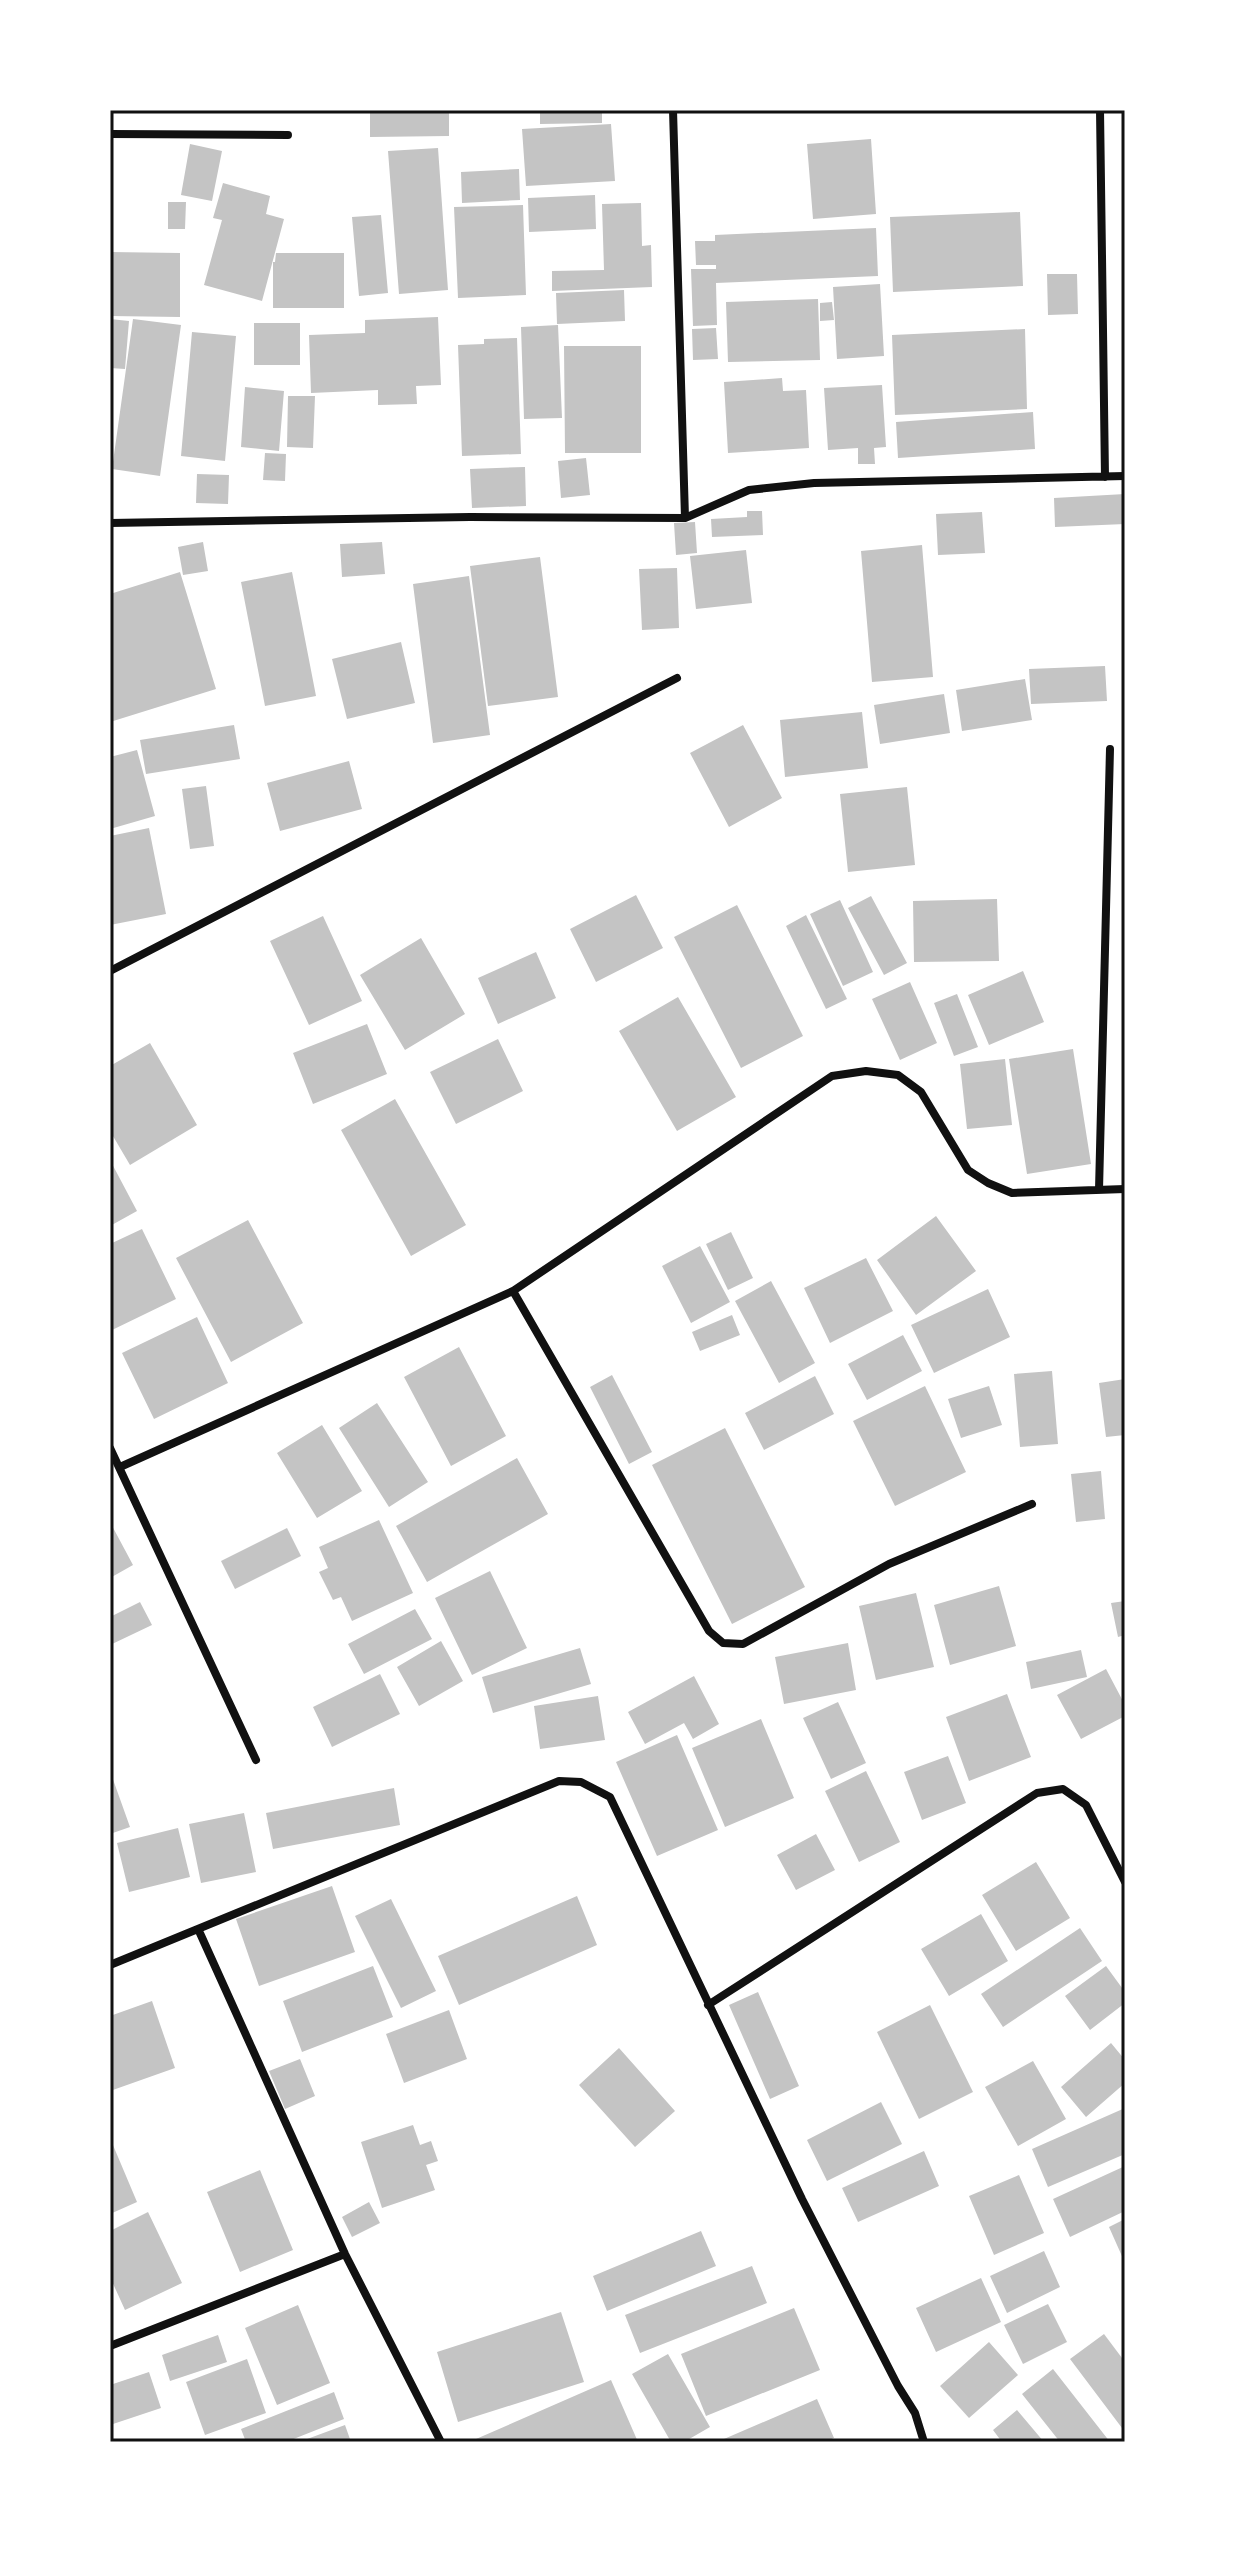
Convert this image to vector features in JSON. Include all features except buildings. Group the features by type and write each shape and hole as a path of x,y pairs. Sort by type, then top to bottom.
{"street":[{"path":"673,110 685,518"},
{"path":"1100,110 1105,477"},
{"path":"110,134 288,135"},
{"path":"110,523 470,517 685,518 749,490 801,484 1125,476"},
{"path":"110,971 677,678"},
{"path":"1099,1190 1110,749"},
{"path":"120,1467 513,1291 832,1076 866,1071 898,1075 921,1092 968,1170 1012,1193 1125,1189"},
{"path":"513,1291 709,1631 723,1643 743,1644 889,1564 1032,1504"},
{"path":"110,1448 256,1760"},
{"path":"110,1965 559,1781 581,1782 610,1797 815,2226 915,2413 924,2442"},
{"path":"708,2005 1037,1793 1063,1789 1086,1805 1125,1882"},
{"path":"199,1931 345,2254 441,2442"},
{"path":"110,2346 345,2254"}]}
